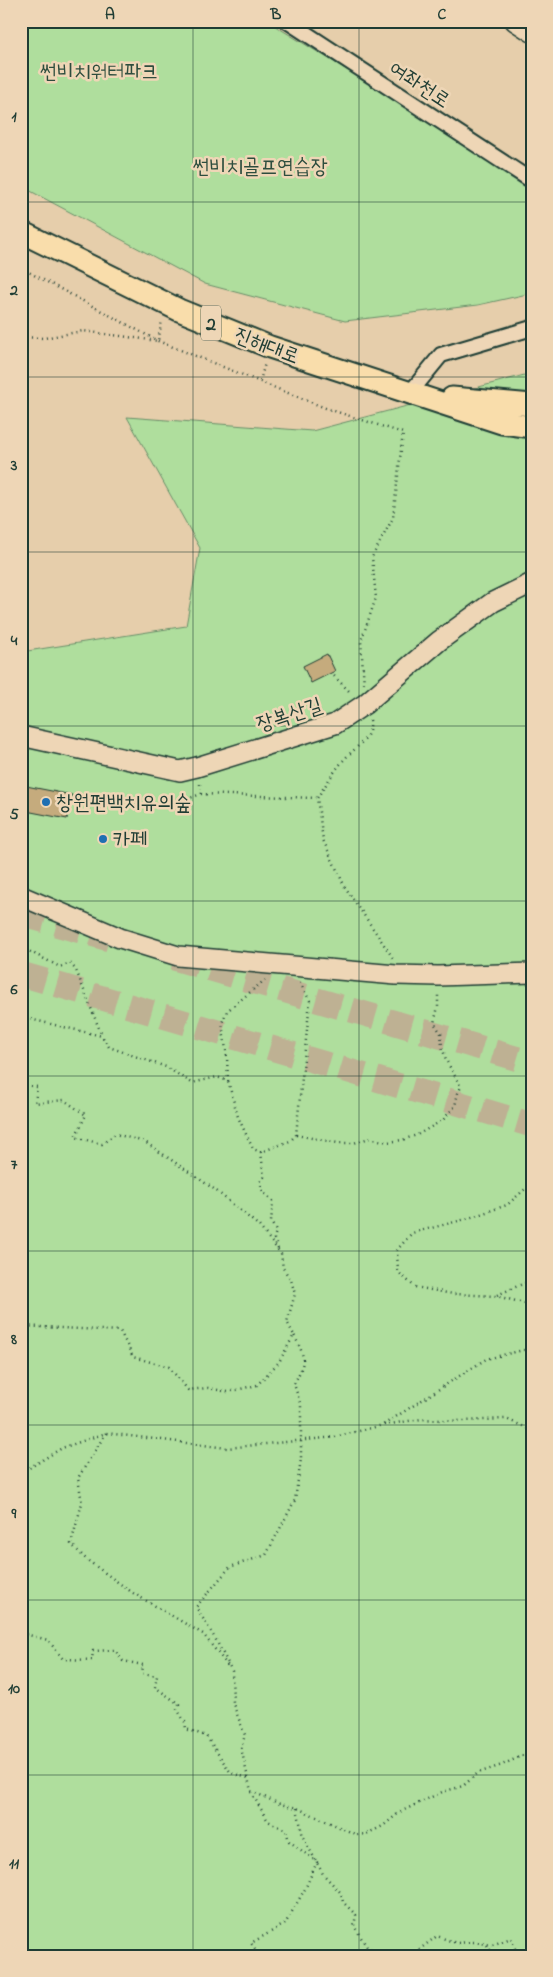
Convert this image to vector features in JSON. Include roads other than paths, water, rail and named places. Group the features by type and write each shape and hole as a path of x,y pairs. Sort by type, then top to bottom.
{"main road":[{"name":"진해대로","path":"21,232 166,304 276,349 409,394"},
{"name":"2","path":"409,394 532,405"},
{"name":"2","path":"409,394 502,424 532,428"}],"street":[{"name":"여좌천로","path":"287,21 532,181"},
{"path":"515,21 532,32"},
{"path":"409,394 441,355 532,328"},
{"name":"장복산길","path":"21,736 180,771 293,738 335,724 364,704 439,641 493,602 532,583"},
{"path":"21,896 120,938 178,956 396,975 435,976 532,973"}],"tunnel":[{"path":"21,914 109,939"},
{"path":"174,958 532,1063"},
{"path":"21,974 532,1125"}],"place":[{"name":"창원편백치유의숲","path":"46,802"},
{"name":"카페","path":"103,839"}],"park label":[{"name":"썬비치워터파크","path":"99,71"},
{"name":"썬비치골프연습장","path":"260,166"}]}
